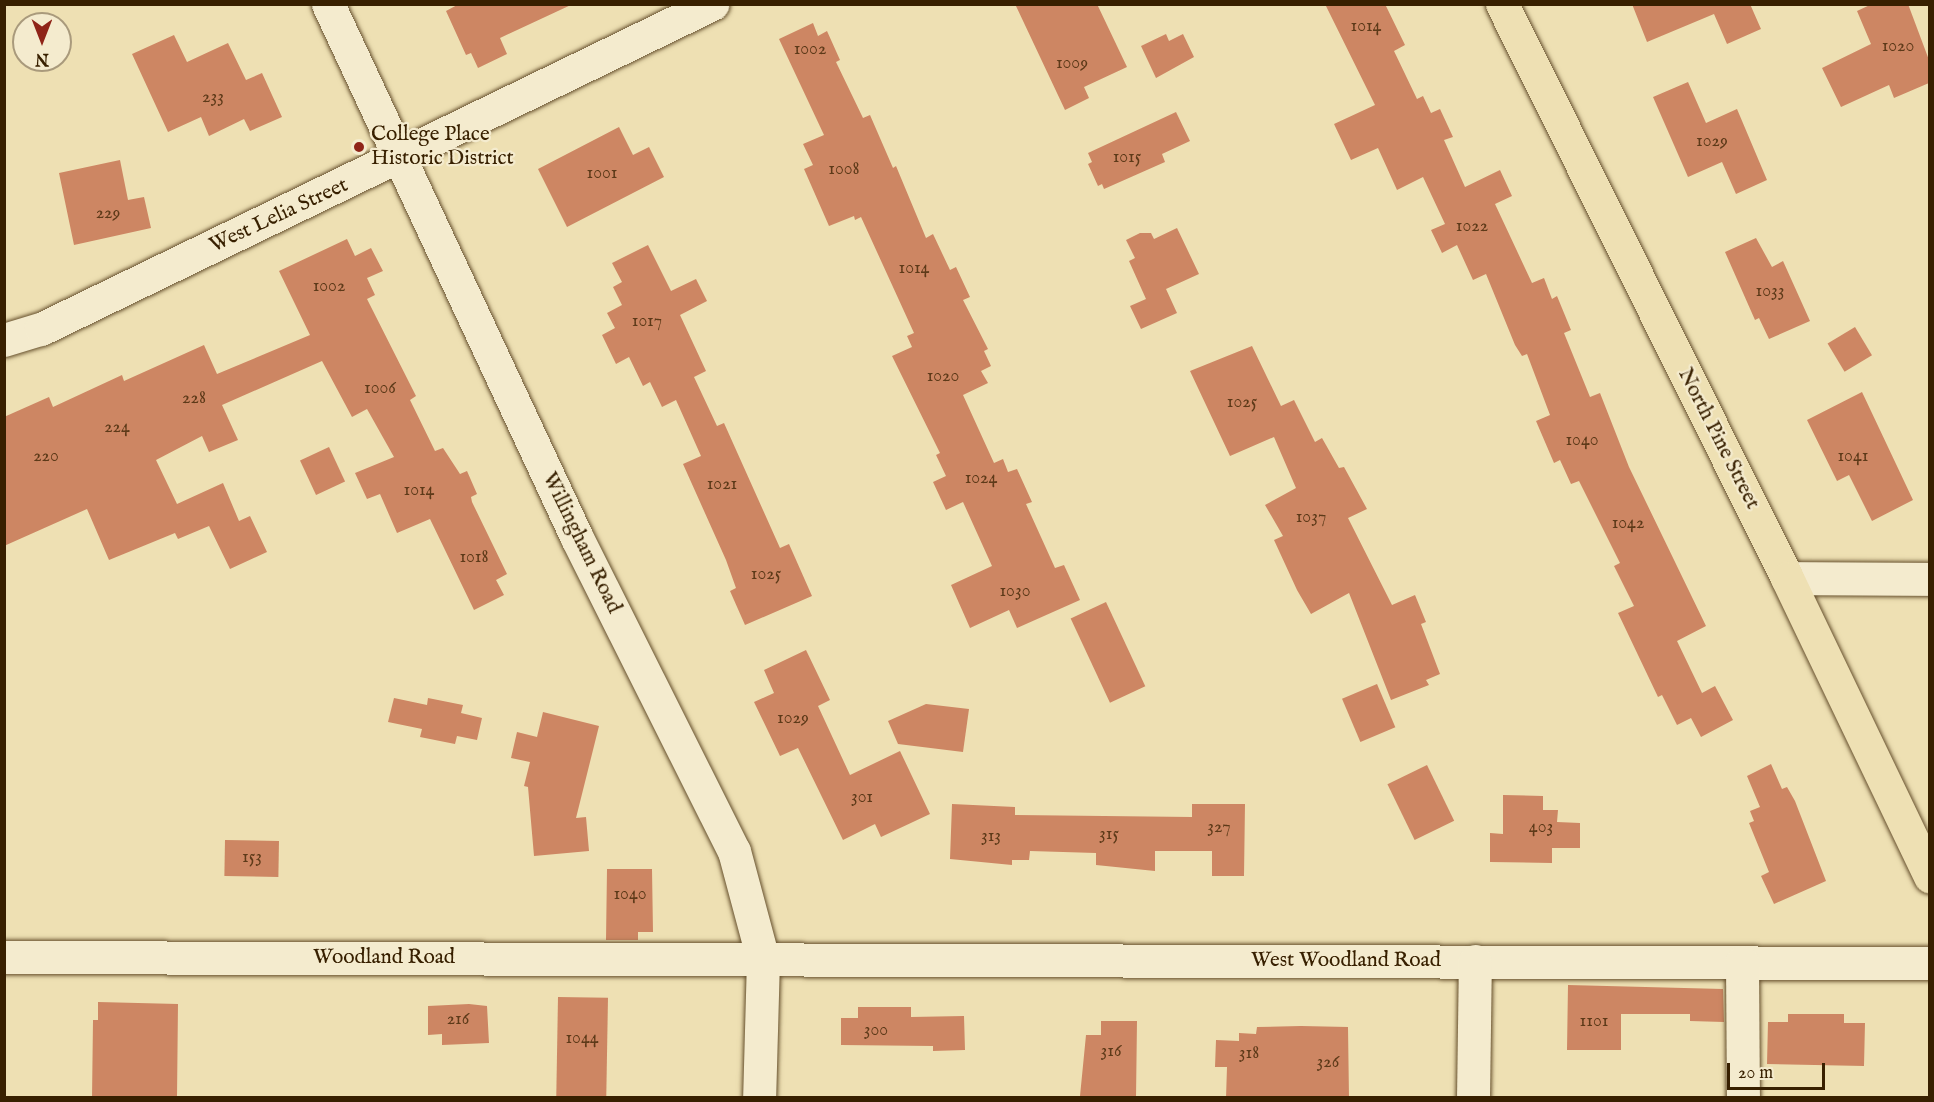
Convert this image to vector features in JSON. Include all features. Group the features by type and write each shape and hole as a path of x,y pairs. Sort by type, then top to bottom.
{"main road":[{"name":"North Pine Street","path":"1502,4 1788,578 1929,877"}],"street":[{"name":"Willingham Road","path":"328,4 402,158 572,527 734,851 763,959 759,1098"},
{"name":"West Lelia Street","path":"4,340 41,329 402,158 712,4"},
{"path":"1788,578 1929,579"},
{"name":"Woodland Road","path":"4,957 763,959"},
{"name":"West Woodland Road","path":"763,959 1929,963"},
{"path":"1473,1098 1474,961"},
{"path":"1742,962 1743,1098"}],"building":[{"path":"459,4 573,4 500,38 507,54 478,68 471,53 466,55 446,11"},
{"path":"1015,4 1097,4 1127,67 1084,87 1089,98 1065,110"},
{"path":"1325,4 1385,4 1405,45 1394,51 1417,99 1423,96 1431,113 1440,109 1453,137 1444,140 1465,187 1500,170 1512,196 1495,204 1532,283 1544,278 1552,299 1557,296 1571,330 1564,333 1590,397 1600,393 1629,467 1706,626 1677,641 1702,693 1715,686 1733,720 1701,737 1691,718 1677,725 1662,695 1658,697 1618,613 1634,606 1614,566 1620,563 1579,481 1571,484 1560,460 1554,463 1536,421 1550,415 1527,354 1522,356 1515,345 1486,274 1473,280 1457,245 1442,253 1431,230 1445,224 1423,177 1397,190 1378,148 1351,160 1334,124 1375,105"},
{"path":"1632,4 1750,4 1761,29 1727,44 1714,14 1647,42"},
{"path":"1872,4 1908,4 1929,60 1929,83 1894,98 1889,85 1841,107 1822,68 1871,44 1857,11"},
{"path":"813,23 818,36 827,31 840,60 836,62 863,118 870,115 893,168 896,166 926,238 933,234 950,270 956,267 970,297 963,300 988,349 984,351 991,366 981,371 988,383 963,395 994,463 1003,459 1008,472 1017,469 1032,502 1026,504 1055,568 1064,565 1080,600 1017,628 1009,610 970,628 951,585 992,566 963,502 946,510 933,482 946,476 936,455 940,453 892,356 912,347 907,336 914,333 861,217 855,220 854,216 829,226 804,169 813,165 803,144 824,135 779,39"},
{"path":"1166,34 1169,41 1183,34 1194,57 1156,78 1141,46"},
{"path":"174,35 187,62 228,43 246,80 262,73 282,117 250,131 244,119 209,136 201,117 168,132 132,54"},
{"path":"1688,82 1706,123 1737,109 1767,180 1736,194 1722,162 1688,177 1653,97"},
{"path":"1176,112 1190,141 1162,154 1165,162 1104,189 1102,184 1098,186 1088,164 1092,162 1088,153"},
{"path":"619,127 633,155 649,147 664,177 567,227 538,169"},
{"path":"120,160 128,200 144,197 151,228 74,245 59,173"},
{"path":"1177,228 1199,274 1166,289 1177,313 1141,329 1130,306 1146,299 1129,261 1135,258 1126,240 1140,233 1151,233 1154,239"},
{"path":"1756,238 1772,267 1783,261 1810,321 1769,339 1759,318 1755,320 1725,252"},
{"path":"347,239 355,256 371,248 383,271 367,278 375,295 367,299 416,396 410,400 435,451 443,448 460,474 467,471 477,494 471,497 472,502 507,574 496,580 504,595 474,610 430,519 397,533 380,494 367,499 355,473 394,457 367,409 352,417 322,361 222,405 238,440 209,452 202,436 156,460 177,504 223,483 239,521 250,516 267,552 230,569 209,526 178,539 175,533 109,560 87,509 4,546 4,417 49,397 53,407 122,375 124,381 204,345 217,374 310,335 279,271"},
{"path":"648,245 671,291 696,279 707,301 680,315 706,371 694,377 717,426 724,423 780,548 789,544 812,596 745,625 730,591 736,588 726,560 683,464 701,456 676,400 662,407 650,382 643,386 629,357 616,364 602,335 615,328 607,313 622,305 613,287 622,282 612,263"},
{"path":"1855,327 1872,355 1845,372 1828,343"},
{"path":"1252,346 1281,406 1294,400 1315,442 1322,438 1339,468 1344,467 1367,509 1348,518 1392,605 1415,595 1426,622 1421,624 1440,674 1426,680 1429,685 1391,700 1349,593 1311,614 1297,590 1274,540 1283,536 1265,505 1296,488 1274,437 1230,456 1190,371"},
{"path":"1862,392 1913,500 1872,521 1849,475 1837,481 1807,420"},
{"path":"329,447 345,481 316,495 300,461"},
{"path":"1106,602 1145,686 1110,703 1071,618"},
{"path":"806,650 830,700 818,706 850,775 900,751 930,814 881,837 875,824 843,840 798,748 780,756 754,702 774,693 764,670"},
{"path":"1377,684 1395,727 1360,742 1342,699"},
{"path":"394,698 427,705 428,698 463,705 461,713 482,718 477,740 457,736 455,744 420,737 422,729 388,722"},
{"path":"926,704 969,709 963,752 898,744 888,721"},
{"path":"543,712 599,726 576,818 586,817 589,851 534,856 528,787 524,786 530,762 511,758 517,732 537,737"},
{"path":"1771,764 1782,789 1787,787 1795,801 1826,881 1774,904 1761,876 1769,872 1749,823 1754,821 1750,811 1760,807 1747,776"},
{"path":"1427,765 1454,821 1415,840 1387,784"},
{"path":"1503,795 1543,796 1543,810 1558,810 1557,822 1580,823 1580,848 1552,848 1552,863 1490,862 1490,833 1503,834"},
{"path":"952,804 1015,807 1015,815 1192,817 1192,804 1245,804 1244,876 1212,876 1212,851 1155,851 1155,871 1096,865 1096,853 1030,851 1029,860 1012,860 1012,865 950,859"},
{"path":"225,840 279,841 278,877 224,876"},
{"path":"607,869 652,869 653,932 638,932 638,940 606,940"},
{"path":"1568,985 1723,989 1724,1022 1690,1021 1690,1014 1621,1014 1621,1050 1567,1050"},
{"path":"558,997 608,998 606,1098 556,1098"},
{"path":"98,1002 178,1004 177,1098 92,1098 93,1020 98,1020"},
{"path":"469,1004 487,1006 489,1043 442,1045 442,1034 428,1035 428,1006"},
{"path":"858,1007 911,1007 911,1017 964,1016 965,1050 933,1051 933,1046 841,1045 841,1018 858,1018"},
{"path":"1788,1014 1844,1014 1844,1023 1865,1023 1864,1066 1767,1064 1768,1022 1788,1022"},
{"path":"1101,1021 1137,1021 1136,1098 1080,1096 1086,1035 1101,1035"},
{"path":"1257,1027 1348,1027 1349,1098 1226,1098 1227,1067 1215,1067 1216,1040 1239,1041 1239,1033 1256,1034"}],"place":[{"name":"College Place Historic District","path":"359,147"}]}
